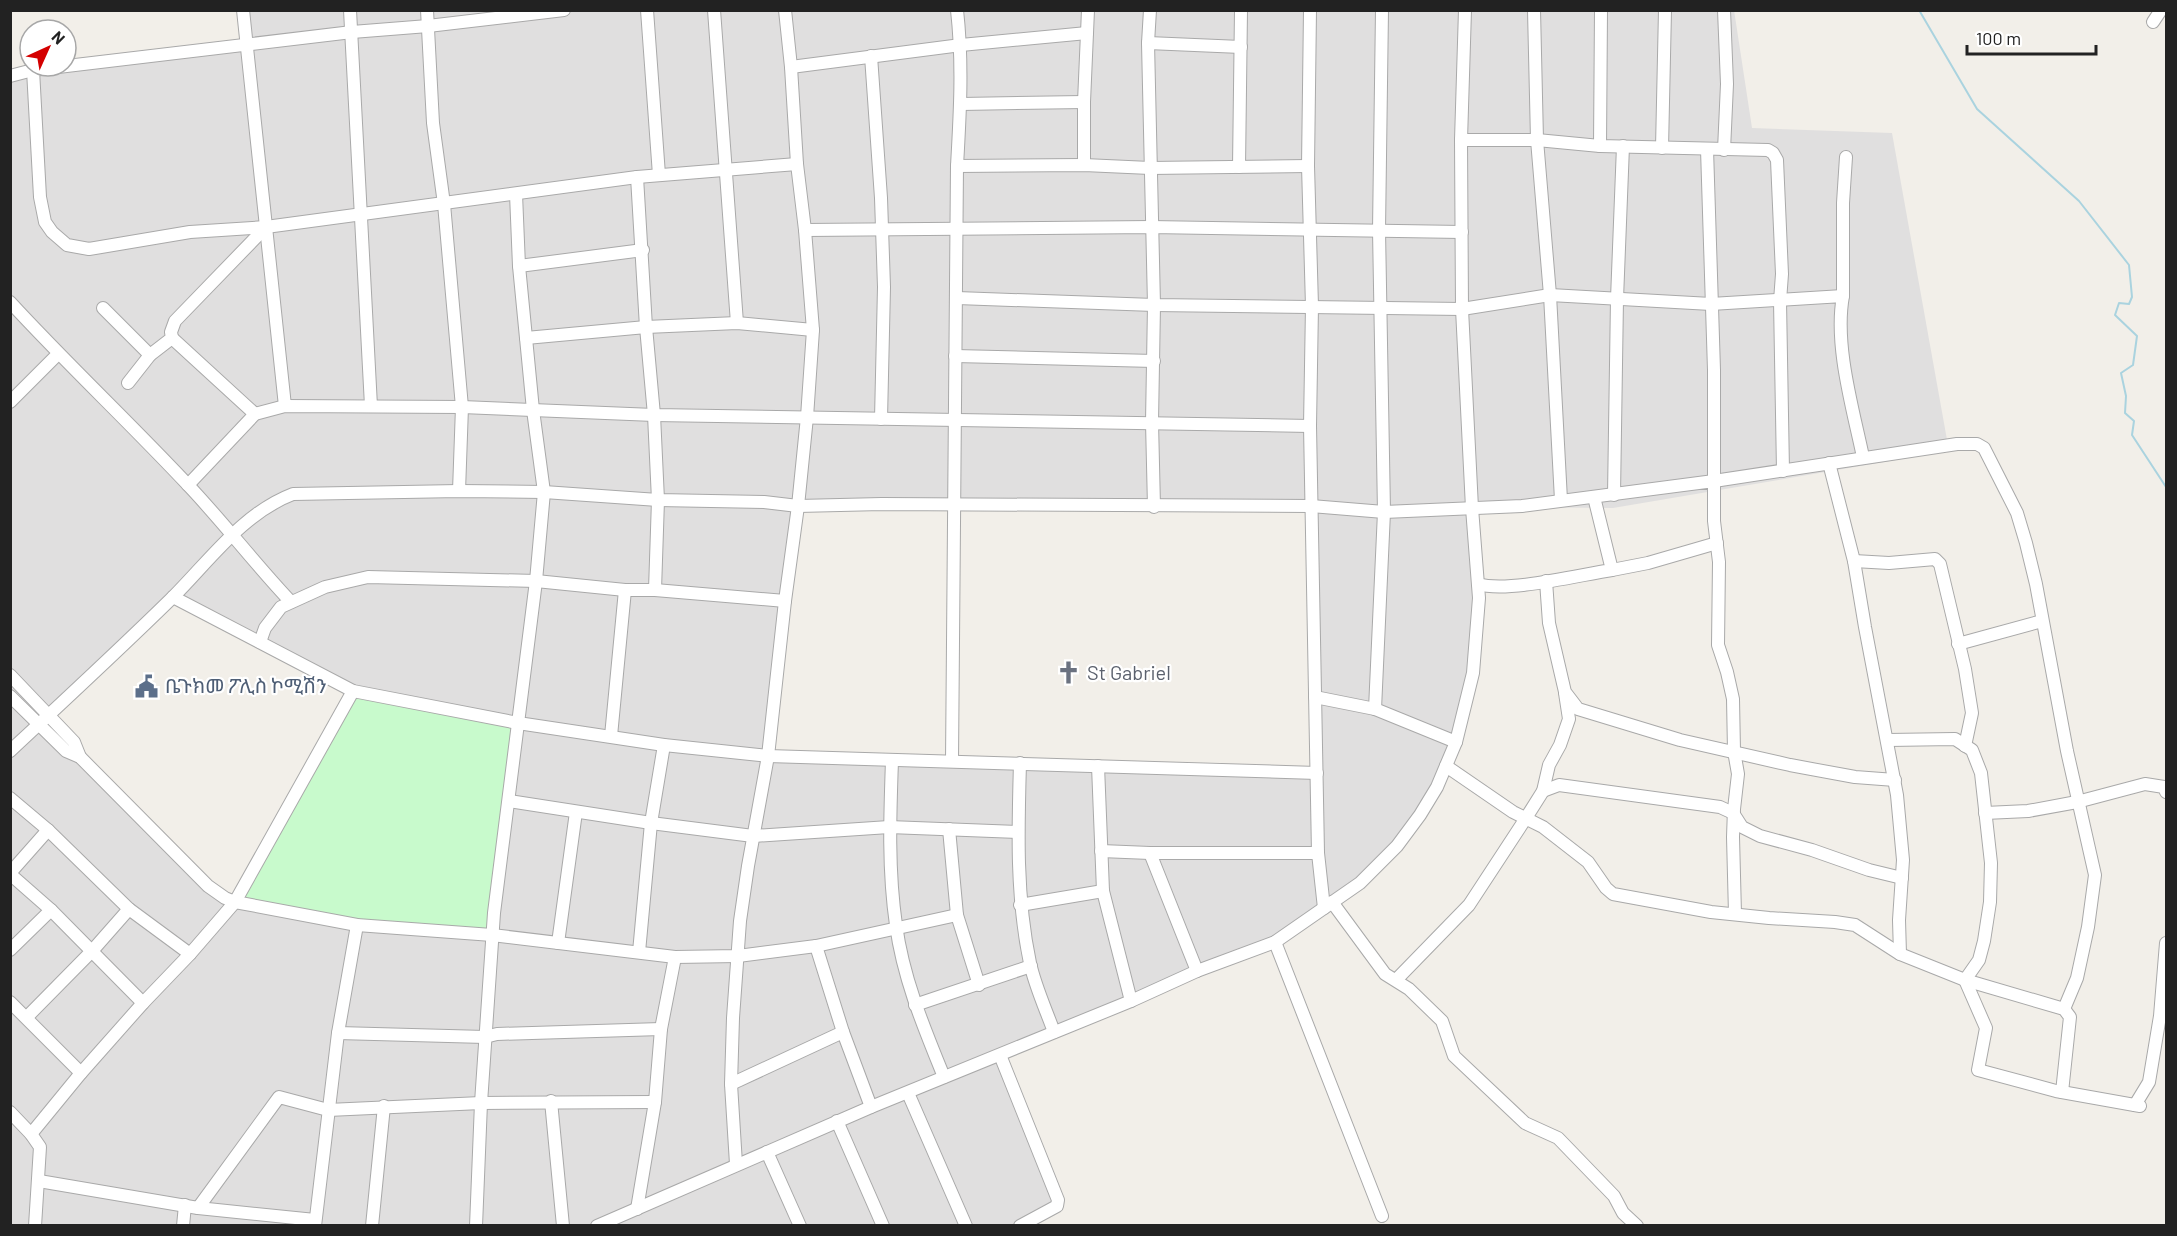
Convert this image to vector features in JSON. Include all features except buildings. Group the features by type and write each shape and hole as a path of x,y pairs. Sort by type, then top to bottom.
{"street":[{"path":"243,10 285,406"},
{"path":"351,10 371,406"},
{"path":"427,10 433,123 444,204 462,407 459,491"},
{"path":"78,65 564,10"},
{"path":"647,10 659,175"},
{"path":"714,10 737,323"},
{"path":"736,1164 731,1084 740,921 768,756 798,506 813,330 805,230 796,164 791,67 785,10"},
{"path":"952,761 956,230 961,104 961,45 957,10"},
{"path":"1084,165 1088,10"},
{"path":"1150,10 1148,43 1154,305 1152,422 1154,507"},
{"path":"1239,167 1241,10"},
{"path":"1310,10 1308,166 1311,506 1318,853 1328,905 1386,974 1409,989 1442,1021 1454,1056 1526,1123 1558,1138 1614,1196 1623,1213 1637,1226"},
{"path":"1375,709 1384,512 1379,230 1382,10"},
{"path":"597,1226 621,1221 637,1209 736,1164 1131,1001 1197,971 1275,942 1360,882 1397,846 1420,815 1446,766 1456,741 1473,673 1479,598 1462,309 1461,140 1464,10"},
{"path":"1534,10 1537,140 1550,295 1561,500"},
{"path":"1600,10 1600,146"},
{"path":"1662,148 1665,10"},
{"path":"1724,10 1727,84 1725,150"},
{"path":"2153,22 2161,10"},
{"path":"791,67 961,45 1087,33"},
{"path":"1148,43 1241,47"},
{"path":"871,56 881,198 884,287 881,419"},
{"path":"33,78 40,197 45,222 67,245 89,249 190,232 266,227 637,177 796,164"},
{"path":"961,104 1084,102"},
{"path":"1461,140 1537,140 1600,146 1768,150 1773,153 1777,160 1782,274 1780,301 1783,471"},
{"path":"1614,495 1617,299 1623,146"},
{"path":"1707,149 1714,370 1714,521 1719,562 1718,645 1733,699 1734,751 1738,774 1733,813 1735,914"},
{"path":"1846,157 1843,203 1843,355 1863,457"},
{"path":"957,166 1084,165 1150,168 1308,166"},
{"path":"637,177 658,500 655,590"},
{"path":"476,1226 492,935 536,581 544,492 533,410 519,266 516,194"},
{"path":"255,414 171,338 171,332 175,321 266,227"},
{"path":"805,230 1151,227 1462,232"},
{"path":"519,266 643,250"},
{"path":"957,298 1154,305 1381,306 1462,309 1550,295 1711,304 1843,296"},
{"path":"10,302 58,354 188,485 291,602"},
{"path":"103,308 150,355"},
{"path":"526,338 646,327 737,323 813,330"},
{"path":"128,383 150,355 171,338"},
{"path":"10,402 58,354"},
{"path":"956,356 1154,361"},
{"path":"188,485 255,414 285,406 462,407 654,414 1310,426"},
{"path":"10,751 173,597 231,535 275,500 293,494 544,492 658,500 764,502 798,506 882,504 1311,506 1384,512 1472,507 1522,507 1783,471 1863,457 1957,444 1977,444 1984,448 2017,513 2036,584 2094,876 2088,927 2077,978 2064,1009"},
{"path":"1829,463 1854,561 1864,627 1895,780 1903,860 1899,920 1900,954"},
{"path":"1594,497 1612,570"},
{"path":"1478,584 1489,587 1546,581 1612,570 1648,563 1717,543"},
{"path":"1854,561 1889,563 1935,559 1940,564 1965,669 1972,713 1965,746"},
{"path":"260,642 265,628 281,607 325,587 368,577 536,581 625,590 655,590 785,601"},
{"path":"1396,980 1469,905 1543,790 1549,765 1560,745 1569,718 1549,623 1546,581"},
{"path":"611,736 625,590"},
{"path":"173,597 353,691 518,723 664,745 768,756 1317,773"},
{"path":"1958,644 2042,621"},
{"path":"10,675 74,742 80,757"},
{"path":"31,1134 142,1003 190,954 235,902 353,691"},
{"path":"1565,692 1578,710 1680,740 1790,765 1855,777 1895,780"},
{"path":"10,696 66,751 80,757 208,886 235,902 357,925 492,935 675,957 738,957 816,946 957,915"},
{"path":"1315,698 1375,709 1456,741"},
{"path":"1888,740 1955,739 1972,750 1981,773 1991,863 1990,902 1984,941 1978,960 1965,980"},
{"path":"639,952 651,823 664,745"},
{"path":"892,761 890,865 896,927 915,1005 944,1077"},
{"path":"1020,763 1018,832 1020,904 1031,966 1054,1032"},
{"path":"1098,766 1103,891 1131,1001"},
{"path":"1446,766 1513,812 1543,827 1588,862 1606,888 1613,894 1735,914 1855,925 1900,954 1965,980 2064,1009 2070,1017 2062,1092"},
{"path":"1985,813 2028,811 2079,802 2145,784 2164,786 2166,792"},
{"path":"1543,790 1559,785 1720,807 1733,813 1742,827 1760,836 1902,878"},
{"path":"10,798 48,830 129,909 190,954"},
{"path":"509,801 753,836 890,826 1018,832"},
{"path":"558,943 576,812"},
{"path":"949,829 957,915 979,985"},
{"path":"48,830 10,873 51,910 142,1003"},
{"path":"1101,851 1318,853"},
{"path":"1150,853 1197,971"},
{"path":"1020,904 1103,891"},
{"path":"27,1017 92,951 129,909"},
{"path":"10,950 51,910"},
{"path":"39,1181 198,1208 315,1223 338,1033 357,925"},
{"path":"1275,942 1382,1216"},
{"path":"1965,980 1986,1028 1978,1070 2062,1092 2138,1105 2149,1082 2160,1016 2166,943"},
{"path":"816,946 843,1032 871,1107"},
{"path":"637,1209 655,1102 661,1029 675,957"},
{"path":"915,1005 1031,966"},
{"path":"10,1002 81,1073"},
{"path":"338,1033 485,1037 497,1034 661,1029"},
{"path":"731,1084 843,1032"},
{"path":"1000,1055 1058,1200 1057,1206 1052,1211 1020,1226"},
{"path":"908,1093 966,1226"},
{"path":"198,1208 279,1096 328,1110 550,1101 655,1102"},
{"path":"550,1101 563,1226"},
{"path":"372,1226 384,1106"},
{"path":"10,1112 38,1143 40,1151 35,1226"},
{"path":"837,1121 883,1226"},
{"path":"767,1152 800,1226"},
{"path":"183,1226 186,1205"}],"shaded area":[{"path":"242,10 1734,10 1752,128 1892,133 1949,451 1613,508 1475,507 1478,602 1457,741 1397,845 1336,900 1274,940 996,1057 1054,1207 1018,1226 11,1226 11,77 78,78 78,68 246,45","holes":["795,502 1312,509 1321,778 773,757","168,597 352,692 235,900 207,885 42,722"]}],"green space":[{"path":"352,692 518,724 494,937 352,925 235,900"}],"waterway":[{"path":"1919,10 1977,109 2079,201 2129,265 2132,297 2129,304 2119,303 2115,315 2137,336 2133,365 2121,373 2126,396 2125,413 2134,421 2132,435 2166,487"}],"place":[{"name":"St Gabriel","path":"1069,673"},
{"name":"ቤጉክመ ፖሊስ ኮሚሽን","path":"147,686"}]}
